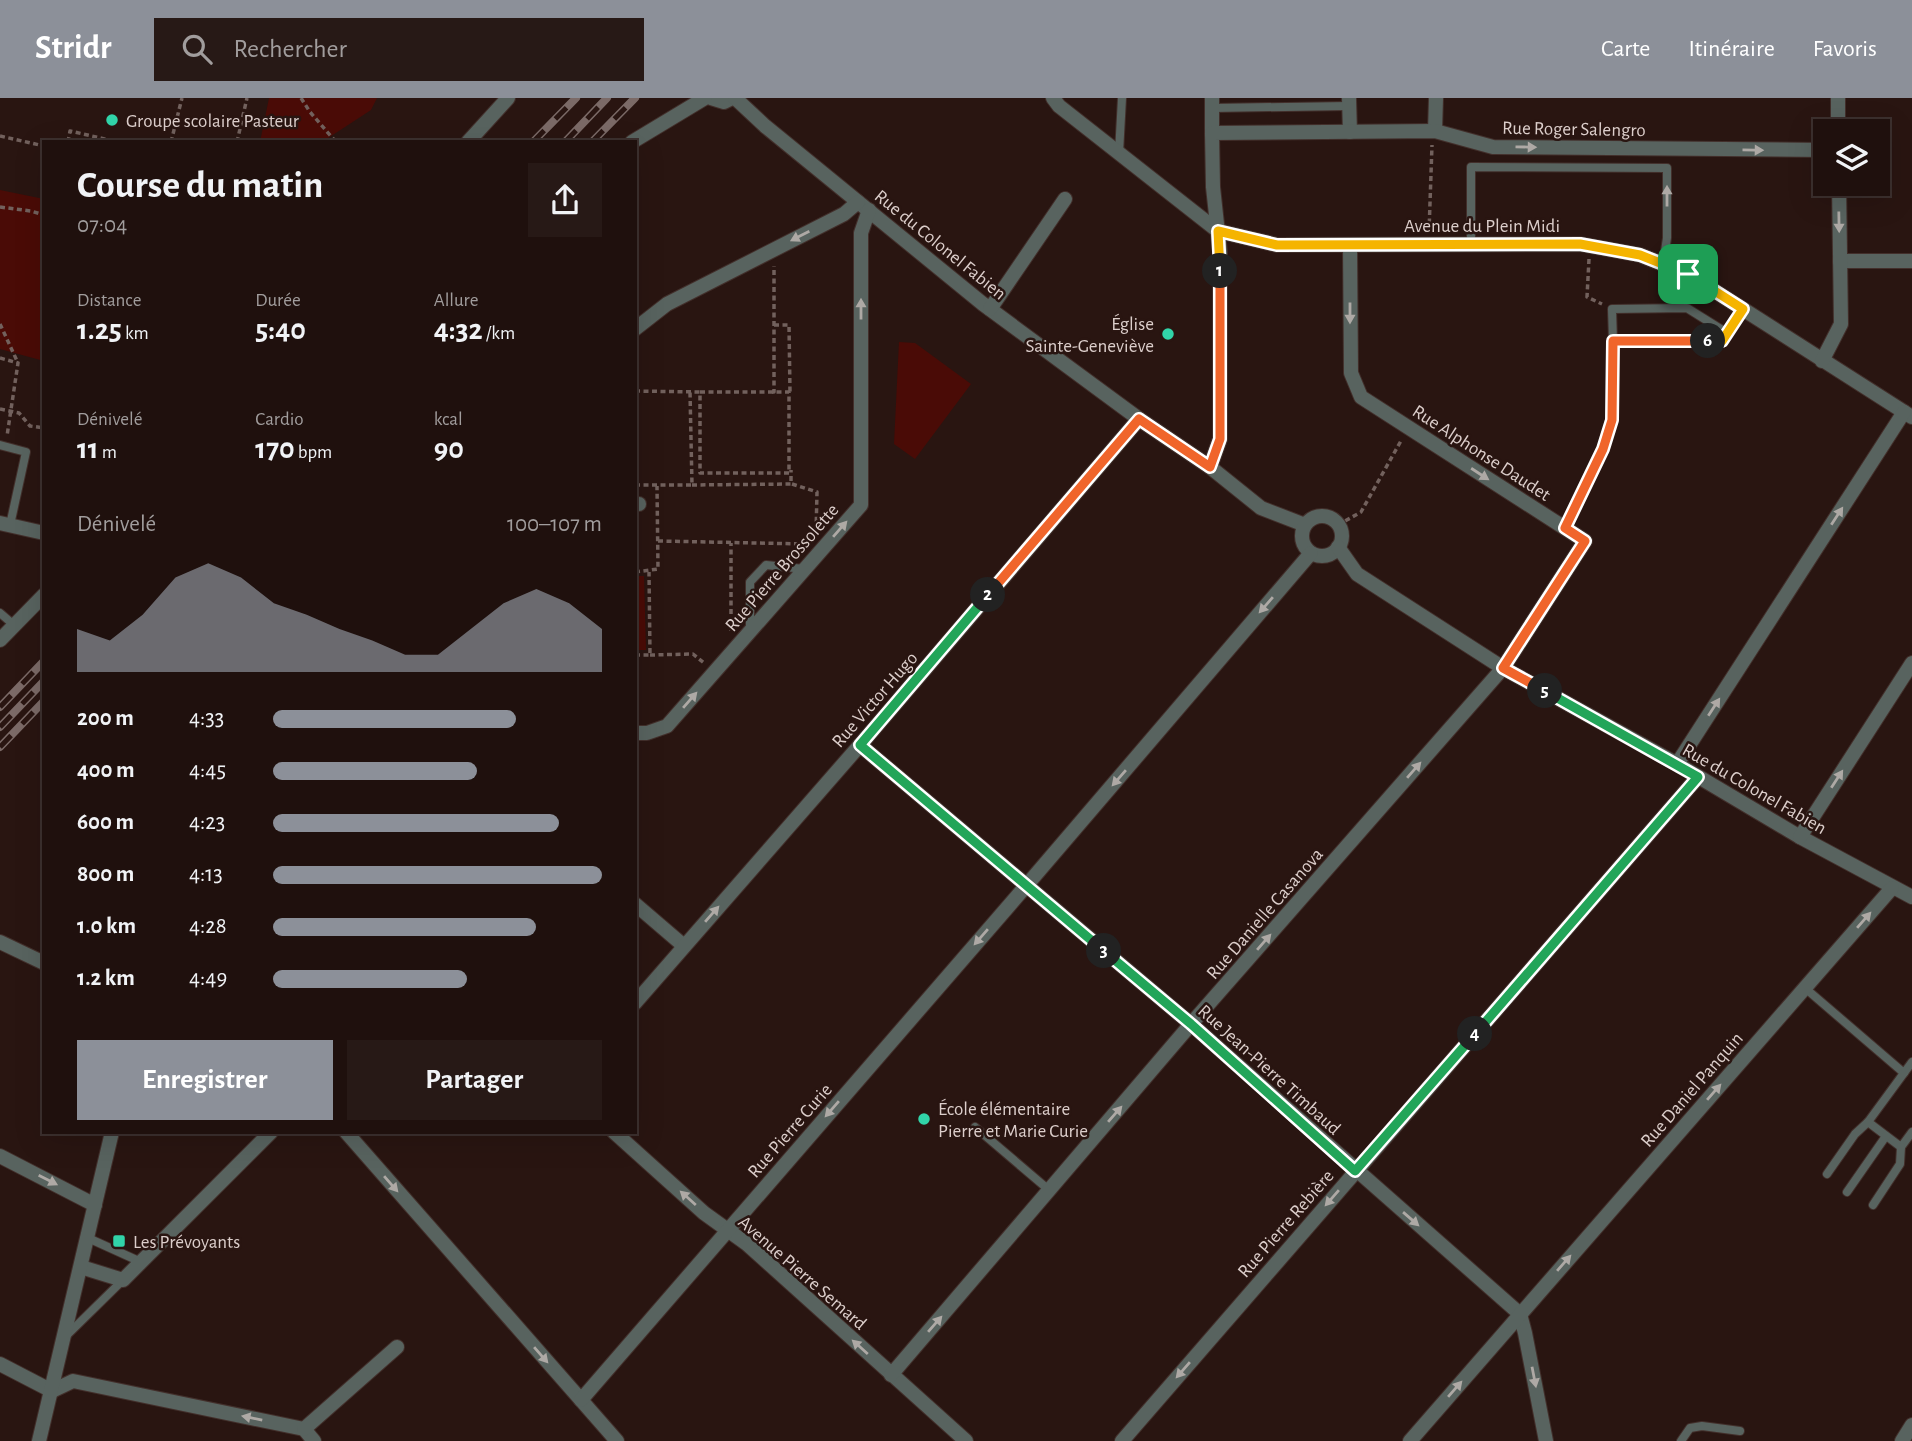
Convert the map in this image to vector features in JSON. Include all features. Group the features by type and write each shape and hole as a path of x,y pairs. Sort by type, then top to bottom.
{"street":[{"path":"470,140 508,98"},
{"path":"635,140 705,98"},
{"path":"711,98 724,102 734,98"},
{"name":"Rue du Colonel Fabien","path":"734,98 990,309 1139,419 1210,467 1261,508 1305,525 1309,520 1322,516 1334,520 1338,525"},
{"path":"1053,98 1059,106 1218,231"},
{"path":"1435,131 1436,98"},
{"path":"1838,98 1838,119"},
{"path":"1349,102 1350,131"},
{"path":"1210,467 1220,439 1218,231 1213,187 1212,103"},
{"name":"Rue Roger Salengro","path":"1212,133 1435,131 1493,147 1813,150"},
{"path":"1822,361 1841,324 1839,196"},
{"path":"990,309 1065,200"},
{"path":"637,328 667,304 864,206"},
{"name":"Rue Pierre Brossolette","path":"637,733 647,733 667,726 861,505 861,233 864,206"},
{"name":"Avenue du Plein Midi","path":"1218,231 1277,245 1590,246 1640,255 1688,274 1908,415"},
{"name":"Rue Alphonse Daudet","path":"1350,245 1350,373 1361,397 1585,541 1503,668"},
{"path":"1840,261 1912,261"},
{"path":"1677,764 1908,415"},
{"name":"Rue Victor Hugo","path":"637,1001 1139,419"},
{"path":"5,524 42,533"},
{"path":"1305,525 1302,537 1306,549 1323,556 1334,552 1338,547 1342,536 1338,525"},
{"name":"Rue du Colonel Fabien","path":"1338,547 1357,573 1503,668 1677,764 1800,837 1912,897"},
{"name":"Rue Pierre Curie","path":"580,1400 1311,553"},
{"path":"0,640 42,596"},
{"path":"1800,837 1912,663"},
{"name":"Rue Danielle Casanova","path":"891,1376 1191,1024 1503,668"},
{"name":"Rue Jean-Pierre Timbaud","path":"860,745 1191,1024 1520,1314"},
{"name":"Rue Pierre Rebière","path":"1122,1441 1698,777"},
{"name":"Rue Daniel Panquin","path":"1410,1441 1892,888"},
{"path":"637,906 684,946"},
{"path":"0,942 42,961"},
{"path":"39,1441 112,1134"},
{"path":"81,1267 123,1280 269,1134"},
{"path":"348,1134 617,1441"},
{"name":"Avenue Pierre Semard","path":"616,1134 726,1231 747,1244 966,1441"},
{"path":"0,1156 95,1205"},
{"path":"1520,1314 1546,1441"},
{"path":"304,1429 397,1347"},
{"path":"0,1364 52,1391"},
{"path":"52,1391 73,1381 304,1429 314,1441"}],"lane":[{"path":"1119,153 1122,98"},
{"path":"1212,103 1349,102"},
{"path":"1471,244 1471,167 1667,168 1667,239 1663,264"},
{"path":"1727,332 1687,309 1612,309 1613,341 1722,341 1743,309"},
{"path":"3,446 26,452 5,524"},
{"path":"750,631 750,582 766,565 804,569"},
{"path":"0,613 14,625"},
{"path":"1805,988 1904,1073"},
{"path":"1827,1174 1854,1134 1868,1122 1912,1062"},
{"path":"1868,1122 1901,1147"},
{"path":"975,1127 1049,1190"},
{"path":"1873,1205 1900,1164 1901,1147 1912,1132"},
{"path":"1847,1192 1886,1136"},
{"path":"88,1238 141,1262"},
{"path":"65,1338 123,1280"},
{"path":"1681,1441 1690,1428 1702,1426 1740,1430"}],"path":[{"path":"172,140 182,98"},
{"path":"237,140 247,98"},
{"path":"301,98 334,140"},
{"path":"68,140 70,131 109,140"},
{"path":"1429,244 1431,152 1435,131"},
{"path":"0,136 42,146"},
{"path":"0,207 42,214"},
{"path":"1590,246 1587,297 1612,309"},
{"path":"774,250 774,392"},
{"path":"0,324 18,363 3,446"},
{"path":"774,325 789,325 791,484"},
{"path":"1565,528 1603,449 1612,420 1613,341"},
{"path":"0,358 18,363"},
{"path":"637,391 789,392 789,473 700,473 700,392 774,392"},
{"path":"690,392 692,485"},
{"path":"0,409 19,413 30,426 42,428"},
{"path":"1338,525 1361,512 1408,428"},
{"path":"637,485 791,484 817,492 815,544 658,541"},
{"path":"637,572 658,569 657,485"},
{"path":"731,542 731,639"},
{"path":"649,572 650,655"},
{"path":"637,655 693,653 705,665 714,656"}],"shaded area":[{"path":"269,98 377,98 371,110 325,140 260,140"},
{"path":"0,190 42,199 42,360 0,349"},
{"path":"899,342 915,343 971,384 915,459 894,444"},
{"path":"637,576 644,576 646,650 637,650"}],"railway":[{"path":"535,140 576,98"},
{"path":"567,140 607,98"},
{"path":"594,140 635,98"},
{"path":"0,707 42,663"},
{"path":"0,727 42,683"},
{"path":"0,747 42,703"}],"place":[{"name":"Groupe scolaire Pasteur","path":"112,120"},
{"name":"Église Sainte-Geneviève","path":"1168,334"},
{"name":"École élémentaire Pierre et Marie Curie","path":"924,1119"},
{"name":"Les Prévoyants","path":"119,1241"}],"route":[{"path":"1218,231 1277,245 1580,244 1640,255 1688,274 1743,309 1722,341 1613,341 1612,420 1603,449 1565,528 1585,541 1503,668 1698,777 1355,1171 1191,1024 860,745 1139,419 1210,467 1220,439 1218,231"}]}
